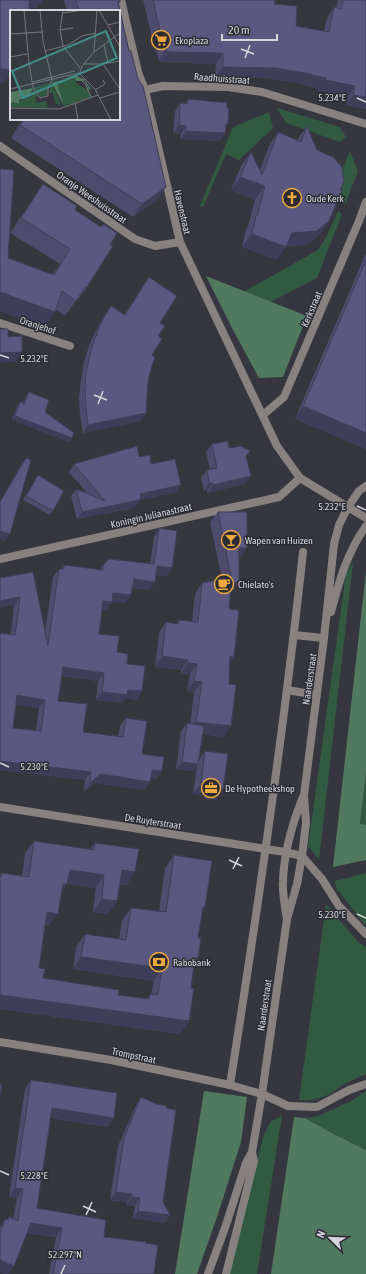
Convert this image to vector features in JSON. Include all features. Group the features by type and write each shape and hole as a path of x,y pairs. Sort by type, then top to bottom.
{"street":[{"name":"Havenstraat","path":"121,0 138,72 145,90 180,242 277,446 300,478"},
{"name":"Raadhuisstraat","path":"145,90 163,86 228,87 262,92 366,124"},
{"name":"Oranje Weeshuisstraat","path":"0,146 135,239 155,246 180,242"},
{"name":"Kerkstraat","path":"263,415 284,397 366,202"},
{"name":"Oranjehof","path":"0,324 70,346"},
{"path":"300,478 366,518"},
{"name":"Koningin Julianastraat","path":"0,559 279,497 300,478"},
{"name":"Naarderstraat","path":"208,1274 246,1163 252,1152 262,1094 286,919 297,884 302,856 306,823 304,795 324,638 334,544 339,525 348,507 359,491 366,486"},
{"name":"Naarderstraat","path":"324,638 341,577 351,551 366,526"},
{"path":"230,1085 267,849 303,552"},
{"path":"294,635 324,638"},
{"path":"287,690 317,695"},
{"name":"Naarderstraat","path":"286,919 282,882 285,852 294,818 304,795"},
{"name":"De Ruyterstraat","path":"0,807 267,849 302,856"},
{"path":"302,856 322,879 339,906 366,934"},
{"name":"Trompstraat","path":"0,1042 111,1060 230,1085 262,1094"},
{"path":"262,1094 288,1106 318,1107 349,1090 366,1084"},
{"name":"Naarderstraat","path":"226,1274 254,1161 252,1152"}],"green space":[{"path":"277,108 340,127 346,137 340,142 286,123"},
{"path":"269,112 273,128 239,160 226,154 203,207 200,206 233,127"},
{"path":"350,151 358,171 345,205 341,201 343,167"},
{"path":"338,211 342,214 317,278 271,302 245,291 318,250 325,239"},
{"path":"206,276 307,316 283,377 259,378"},
{"path":"353,563 319,860 308,846 346,573"},
{"path":"366,571 366,773 360,824 366,825 366,860 333,867"},
{"path":"366,773 366,825 360,825"},
{"path":"366,873 366,923 364,924 336,888 335,881"},
{"path":"326,904 359,943 366,947 366,1074 348,1082 326,1096 313,1100 299,1100"},
{"path":"204,1091 247,1097 241,1142 197,1274 175,1274"},
{"path":"366,1091 366,1150 305,1118 318,1116 351,1101"},
{"path":"282,1116 257,1274 229,1274 263,1137 270,1122"},
{"path":"294,1117 305,1118 366,1150 366,1274 271,1274"}],"building":[{"path":"0,0 29,0 29,10 10,10 10,70 0,69"},
{"path":"76,0 120,0 120,2 118,2 120,10 79,10"},
{"path":"153,0 275,0 274,4 297,6 296,26 329,32 334,7 341,9 343,0 366,0 366,97 353,95 355,86 325,80 326,78 311,74 275,68 223,67 223,53 168,52 162,40"},
{"path":"120,11 129,51 131,51 138,79 143,86 166,187 142,204 20,125 23,120 120,120"},
{"path":"188,99 227,103 227,108 229,108 228,124 226,124 225,133 186,131 186,126 179,125 180,103 188,104"},
{"name":"Oude Kerk","path":"307,126 317,150 333,157 342,167 344,181 340,190 342,190 329,221 317,231 292,233 286,247 252,234 265,186 240,177 251,152 262,175 278,132 301,142"},
{"path":"0,169 14,170 8,258 54,275 70,249 21,218 43,184 77,206 75,210 101,227 103,224 117,233 110,245 113,246 87,287 85,287 76,301 62,291 55,312 0,292"},
{"path":"366,260 366,433 303,406"},
{"path":"149,277 177,296 160,323 165,326 158,336 162,339 152,355 155,357 148,381 146,413 88,425 85,390 86,372 96,335 111,306 125,315"},
{"path":"0,329 8,329 8,337 22,336 22,352 0,353"},
{"path":"29,392 49,400 45,412 74,433 72,438 15,416 20,402 24,404"},
{"path":"228,441 229,448 241,446 250,451 246,456 251,476 213,485 213,483 209,483 207,470 217,468 212,444"},
{"path":"137,446 139,457 150,455 151,464 175,459 181,485 140,494 141,498 139,500 82,512 76,489 105,501 74,464"},
{"path":"26,458 31,460 10,534 0,531 0,502"},
{"path":"38,475 64,491 53,511 26,496"},
{"path":"218,512 247,512 247,548 239,548 239,582 233,583 232,578 229,609 239,610 234,657 230,656 229,684 236,685 231,726 196,722 202,682 194,681 197,664 188,663 188,660 162,656 166,622 178,624 179,620 198,622 202,583 231,577"},
{"path":"159,528 177,531 172,568 157,566 155,582 134,579 131,595 113,593 112,602 103,601 99,634 119,636 117,652 128,654 127,664 145,666 142,691 128,690 127,695 102,692 104,673 63,667 58,701 87,704 83,732 123,737 126,718 147,721 142,754 164,757 162,771 152,770 150,782 101,774 90,783 91,772 0,761 0,633 15,635 20,597 0,601 0,578 33,572 48,646 59,569 64,569 64,565 103,570 104,564 109,559 154,564","holes":["17,695 45,700 41,731 13,728"]},
{"path":"187,723 204,726 198,764 182,762"},
{"path":"205,751 228,754 223,789 213,788 211,785 201,784"},
{"path":"34,841 94,850 95,843 139,849 135,872 122,870 117,901 102,899 104,875 70,870 67,884 63,884 58,914 47,912 39,968 45,969 43,978 119,990 118,995 149,999 150,994 158,995 162,968 81,957 85,934 126,940 131,908 166,912 174,855 212,861 205,907 203,907 198,938 201,938 198,958 195,958 191,988 194,989 189,1021 0,995 0,877 2,873 29,877"},
{"path":"31,1080 117,1093 114,1118 52,1108 37,1208 106,1220 104,1237 146,1242 145,1243 158,1245 154,1274 53,1274 62,1228 31,1223 14,1266 0,1260 0,1234 5,1219 8,1220 9,1217 18,1221 23,1189 15,1188"},
{"path":"0,1084 2,1084 0,1095"},
{"path":"141,1097 156,1104 167,1106 166,1108 176,1110 163,1202 170,1215 138,1211 140,1198 132,1197 132,1194 116,1192 124,1138"}],"place":[{"name":"Ekoplaza","path":"161,40"},
{"name":"Oude Kerk","path":"292,198"},
{"name":"Wapen van Huizen","path":"231,540"},
{"name":"Chielato's","path":"224,584"},
{"name":"De Hypotheekshop","path":"211,788"},
{"name":"Rabobank","path":"159,962"}]}
